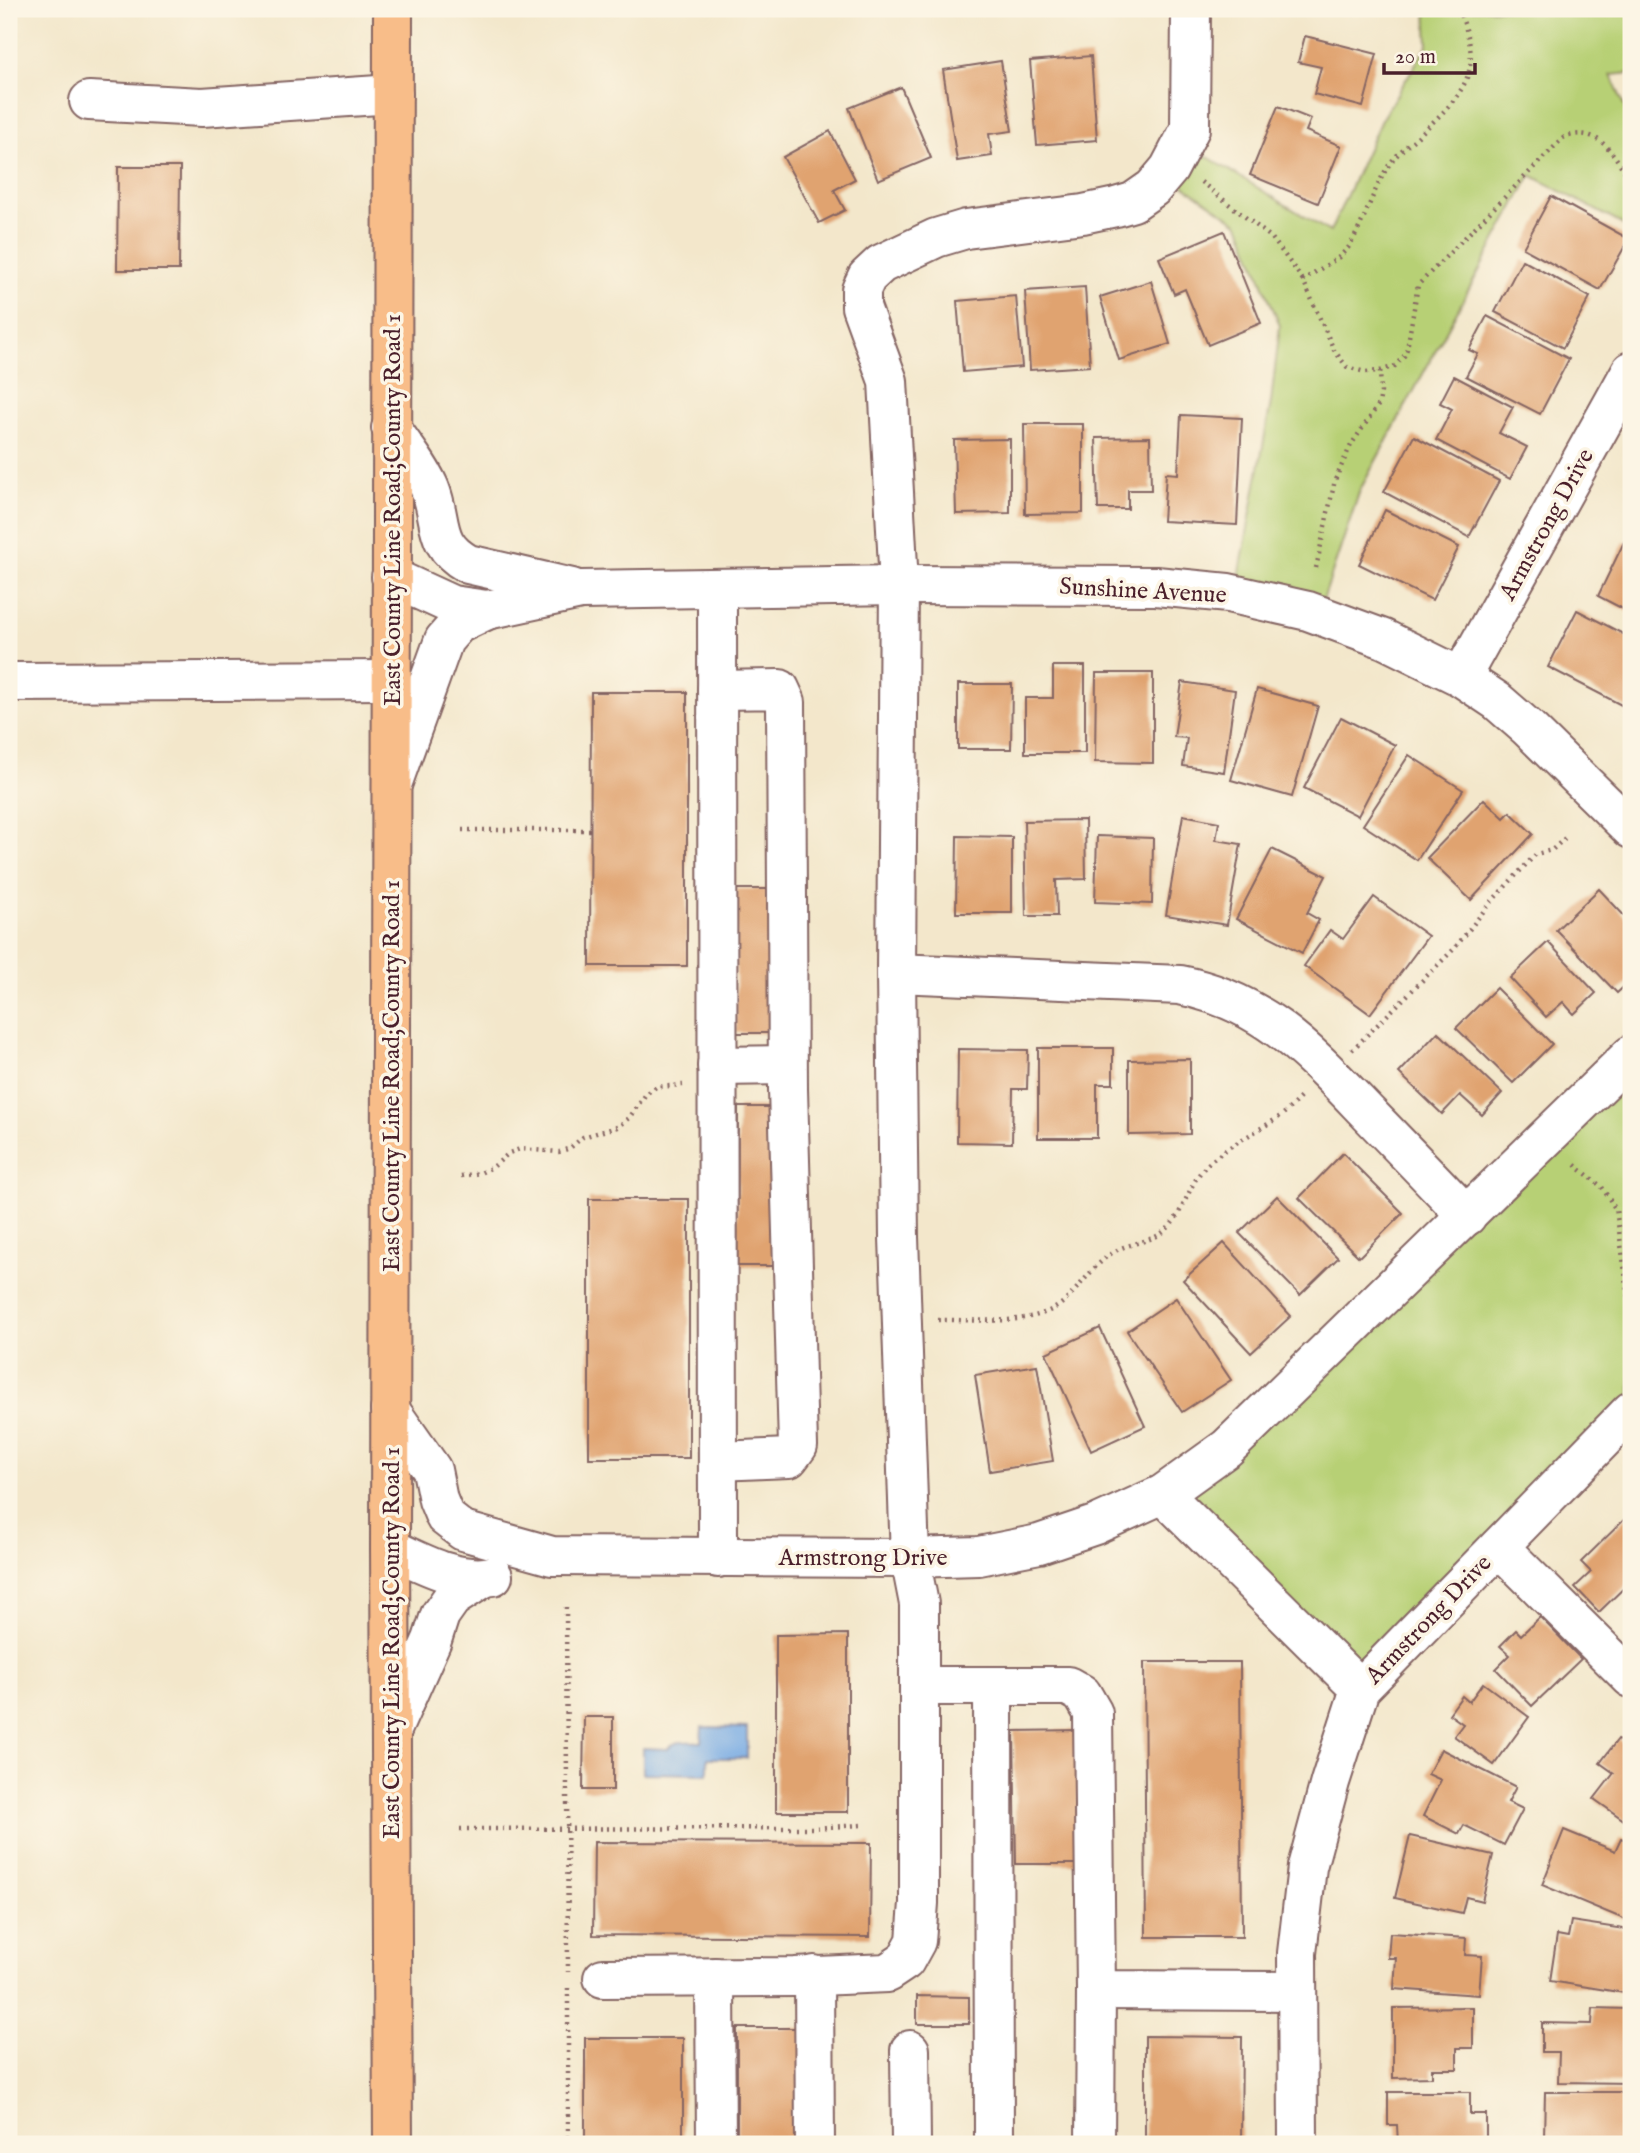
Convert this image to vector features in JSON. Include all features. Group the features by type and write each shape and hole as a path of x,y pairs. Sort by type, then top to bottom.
{"main road":[{"name":"East County Line Road;County Road 1","path":"393,9 390,1410 393,2144"}],"street":[{"path":"603,1978 887,1973 905,1961 916,1941 919,1903 919,1604 910,1558 899,1237 896,973 899,585 888,381 861,307 861,290 875,268 936,238 966,229 1083,214 1133,202 1158,183 1189,135 1192,121 1191,9"},
{"path":"89,101 202,107 393,94"},
{"name":"Armstrong Drive","path":"1461,677 1630,377"},
{"name":"Sunshine Avenue","path":"391,428 430,489 440,535 453,555 468,564 581,590"},
{"name":"Sunshine Avenue","path":"391,578 452,605 487,610"},
{"name":"Sunshine Avenue","path":"392,784 444,640 458,624 487,610 581,590 899,585 1156,586 1228,593 1308,611 1384,639 1461,677 1497,701 1528,728 1631,829"},
{"path":"717,588 717,690 706,1076 718,1461 718,1558"},
{"path":"9,682 392,680"},
{"path":"717,690 780,689 786,702 787,1065 798,1446 789,1458 718,1461"},
{"path":"896,973 1180,985 1218,994 1260,1015 1287,1033 1317,1059 1467,1216"},
{"name":"Armstrong Drive","path":"390,1410 432,1470 438,1500 445,1517 463,1531 552,1556 910,1558 979,1556 1038,1544 1095,1525 1163,1494 1227,1448 1631,1055"},
{"path":"706,1076 787,1065"},
{"name":"Armstrong Drive","path":"1163,1494 1360,1689 1631,1411"},
{"path":"1499,1547 1631,1678"},
{"name":"Armstrong Drive","path":"390,1548 448,1574 483,1578 516,1572 552,1556"},
{"name":"Armstrong Drive","path":"391,1732 432,1640 440,1615 452,1598 483,1578"},
{"path":"919,1686 1068,1686 1082,1695 1093,1713 1095,2144"},
{"path":"993,1686 994,2144"},
{"path":"1297,2144 1297,1952 1307,1867 1330,1782 1360,1689"},
{"path":"814,1975 815,2144"},
{"path":"715,1978 716,2144"},
{"path":"1096,1990 1297,1991"},
{"path":"910,2050 911,2144"}],"path":[{"path":"1303,280 1339,257 1348,248 1390,163 1452,105 1464,87 1470,67 1471,47 1458,9"},
{"path":"1174,161 1272,238 1303,280 1334,350 1342,361 1356,371 1380,371 1395,366 1404,356 1420,282 1563,138 1580,133 1599,139 1631,182"},
{"path":"1316,568 1335,480 1351,445 1379,404 1380,371"},
{"path":"461,830 591,830"},
{"path":"1348,1054 1454,949 1490,902 1536,854 1552,850 1565,838"},
{"path":"461,1176 480,1173 494,1167 509,1153 520,1149 559,1153 583,1137 617,1127 629,1118 646,1094 656,1087 706,1076"},
{"path":"938,1320 1029,1319 1066,1300 1093,1267 1115,1251 1148,1241 1166,1230 1180,1214 1189,1190 1206,1166 1236,1142 1281,1116 1310,1087"},
{"path":"1575,1165 1601,1187 1616,1210 1631,1314"},
{"path":"566,1607 568,2144"},
{"path":"460,1829 813,1828 861,1825"}],"green space":[{"path":"1426,9 1631,9 1631,73 1611,75 1631,122 1631,229 1531,175 1360,490 1318,615 1236,594 1271,402 1280,326 1239,224 1166,173 1185,143 1330,232 1381,120 1428,44"},
{"path":"1631,1055 1631,1411 1360,1689 1163,1494"}],"water":[{"path":"702,1727 747,1728 747,1758 708,1758 708,1774 643,1773 643,1748 667,1749 678,1742 701,1742"}],"building":[{"path":"1305,36 1377,54 1363,107 1314,94 1321,67 1298,62"},
{"path":"1091,56 1097,140 1037,145 1030,61"},
{"path":"1001,61 1012,131 989,134 992,156 957,161 943,70"},
{"path":"901,87 931,158 878,180 849,108"},
{"path":"1278,106 1311,119 1306,131 1341,146 1318,203 1250,175"},
{"path":"830,131 855,179 834,190 845,210 819,223 783,157"},
{"path":"118,167 180,167 179,270 117,270"},
{"path":"1551,196 1629,239 1600,290 1523,248"},
{"path":"1224,231 1261,323 1208,345 1185,289 1174,294 1159,258"},
{"path":"1522,260 1590,297 1563,348 1495,312"},
{"path":"1151,281 1170,344 1119,360 1100,297"},
{"path":"1085,287 1090,366 1030,370 1025,291"},
{"path":"1016,296 1022,367 963,372 957,301"},
{"path":"1487,316 1569,359 1540,414 1466,376 1478,354 1469,350"},
{"path":"1454,376 1513,407 1499,433 1527,447 1510,479 1436,440 1452,409 1440,403"},
{"path":"1181,415 1242,418 1237,525 1163,521 1166,473 1178,474"},
{"path":"1024,424 1083,424 1083,513 1025,514"},
{"path":"1414,436 1499,481 1469,537 1384,492"},
{"path":"1150,437 1151,490 1128,490 1128,509 1098,509 1096,438"},
{"path":"1010,439 1010,513 956,514 954,440"},
{"path":"1385,510 1459,547 1432,600 1359,564"},
{"path":"1624,542 1631,545 1631,613 1598,596"},
{"path":"1577,610 1631,638 1631,710 1548,667"},
{"path":"1053,666 1085,666 1085,753 1025,753 1025,698 1053,698"},
{"path":"1096,673 1153,673 1153,763 1095,762"},
{"path":"1182,682 1235,690 1224,772 1183,766 1187,738 1174,737"},
{"path":"958,684 1012,684 1011,749 958,749"},
{"path":"1257,689 1318,706 1292,797 1231,780"},
{"path":"591,692 687,692 687,966 590,966"},
{"path":"1341,717 1395,745 1358,816 1304,788"},
{"path":"1409,755 1463,790 1417,860 1363,825"},
{"path":"1484,799 1504,818 1510,812 1533,834 1471,900 1427,858"},
{"path":"1183,815 1219,822 1216,840 1241,844 1227,925 1166,915"},
{"path":"1085,820 1086,879 1056,880 1057,916 1026,916 1024,821"},
{"path":"957,836 1012,837 1012,913 956,913"},
{"path":"1097,836 1153,838 1152,904 1095,902"},
{"path":"1272,849 1326,876 1307,913 1319,920 1302,953 1236,919"},
{"path":"736,889 771,889 770,1033 736,1033"},
{"path":"1599,889 1631,923 1631,980 1617,993 1556,930"},
{"path":"1374,897 1428,936 1370,1014 1304,966 1330,930 1343,939"},
{"path":"1548,942 1596,993 1574,1014 1563,1002 1546,1017 1510,978"},
{"path":"1496,988 1552,1044 1513,1083 1456,1028"},
{"path":"1438,1032 1502,1093 1482,1115 1460,1095 1442,1114 1399,1073"},
{"path":"1038,1048 1113,1048 1113,1084 1097,1084 1097,1138 1038,1138"},
{"path":"958,1049 1028,1050 1027,1089 1013,1089 1012,1143 957,1142"},
{"path":"1190,1059 1190,1134 1129,1135 1129,1060"},
{"path":"738,1107 774,1107 773,1266 737,1266"},
{"path":"1343,1153 1403,1213 1359,1257 1299,1198"},
{"path":"1277,1196 1338,1258 1300,1295 1239,1233"},
{"path":"589,1199 689,1199 689,1458 589,1458"},
{"path":"1224,1243 1291,1316 1251,1353 1183,1280"},
{"path":"1176,1298 1231,1380 1182,1412 1127,1331"},
{"path":"1100,1328 1145,1426 1091,1451 1046,1353"},
{"path":"1037,1365 1053,1461 990,1471 975,1375"},
{"path":"1631,1513 1631,1581 1599,1612 1575,1587 1591,1572 1581,1562"},
{"path":"1540,1617 1581,1659 1532,1706 1496,1669 1510,1655 1500,1646 1516,1630 1521,1635"},
{"path":"848,1634 848,1812 776,1812 776,1635"},
{"path":"1144,1662 1240,1662 1242,1937 1146,1937"},
{"path":"1483,1683 1529,1717 1494,1765 1454,1736 1463,1724 1449,1714 1462,1696 1469,1702"},
{"path":"584,1717 613,1717 613,1790 583,1790"},
{"path":"1078,1730 1079,1864 1016,1864 1014,1731"},
{"path":"1618,1739 1631,1748 1631,1825 1594,1799 1614,1773 1600,1763"},
{"path":"1441,1749 1516,1787 1508,1802 1523,1809 1504,1845 1464,1825 1459,1834 1423,1816 1441,1780 1428,1774"},
{"path":"1564,1830 1615,1851 1621,1838 1631,1842 1631,1922 1542,1885"},
{"path":"1410,1836 1493,1855 1482,1901 1466,1897 1462,1913 1395,1898"},
{"path":"594,1842 871,1843 870,1937 593,1935"},
{"path":"1571,1921 1631,1930 1631,1994 1550,1981 1557,1935 1568,1937"},
{"path":"1390,1933 1466,1938 1465,1955 1482,1956 1479,1995 1394,1989 1396,1958 1388,1958"},
{"path":"917,1996 969,1997 969,2024 917,2024"},
{"path":"1473,2007 1473,2048 1457,2048 1457,2069 1432,2069 1432,2077 1393,2078 1393,2008"},
{"path":"1593,2008 1628,2009 1627,2041 1631,2042 1631,2083 1558,2082 1559,2052 1542,2052 1542,2023 1592,2024"},
{"path":"737,2028 803,2028 804,2144 737,2144"},
{"path":"1145,2036 1242,2037 1241,2144 1145,2144"},
{"path":"585,2038 683,2038 683,2144 585,2144"},
{"path":"1388,2092 1470,2092 1470,2114 1486,2114 1486,2144 1398,2144 1397,2125 1388,2125"},
{"path":"1545,2092 1628,2092 1627,2144 1557,2144 1557,2138 1544,2138"}]}
